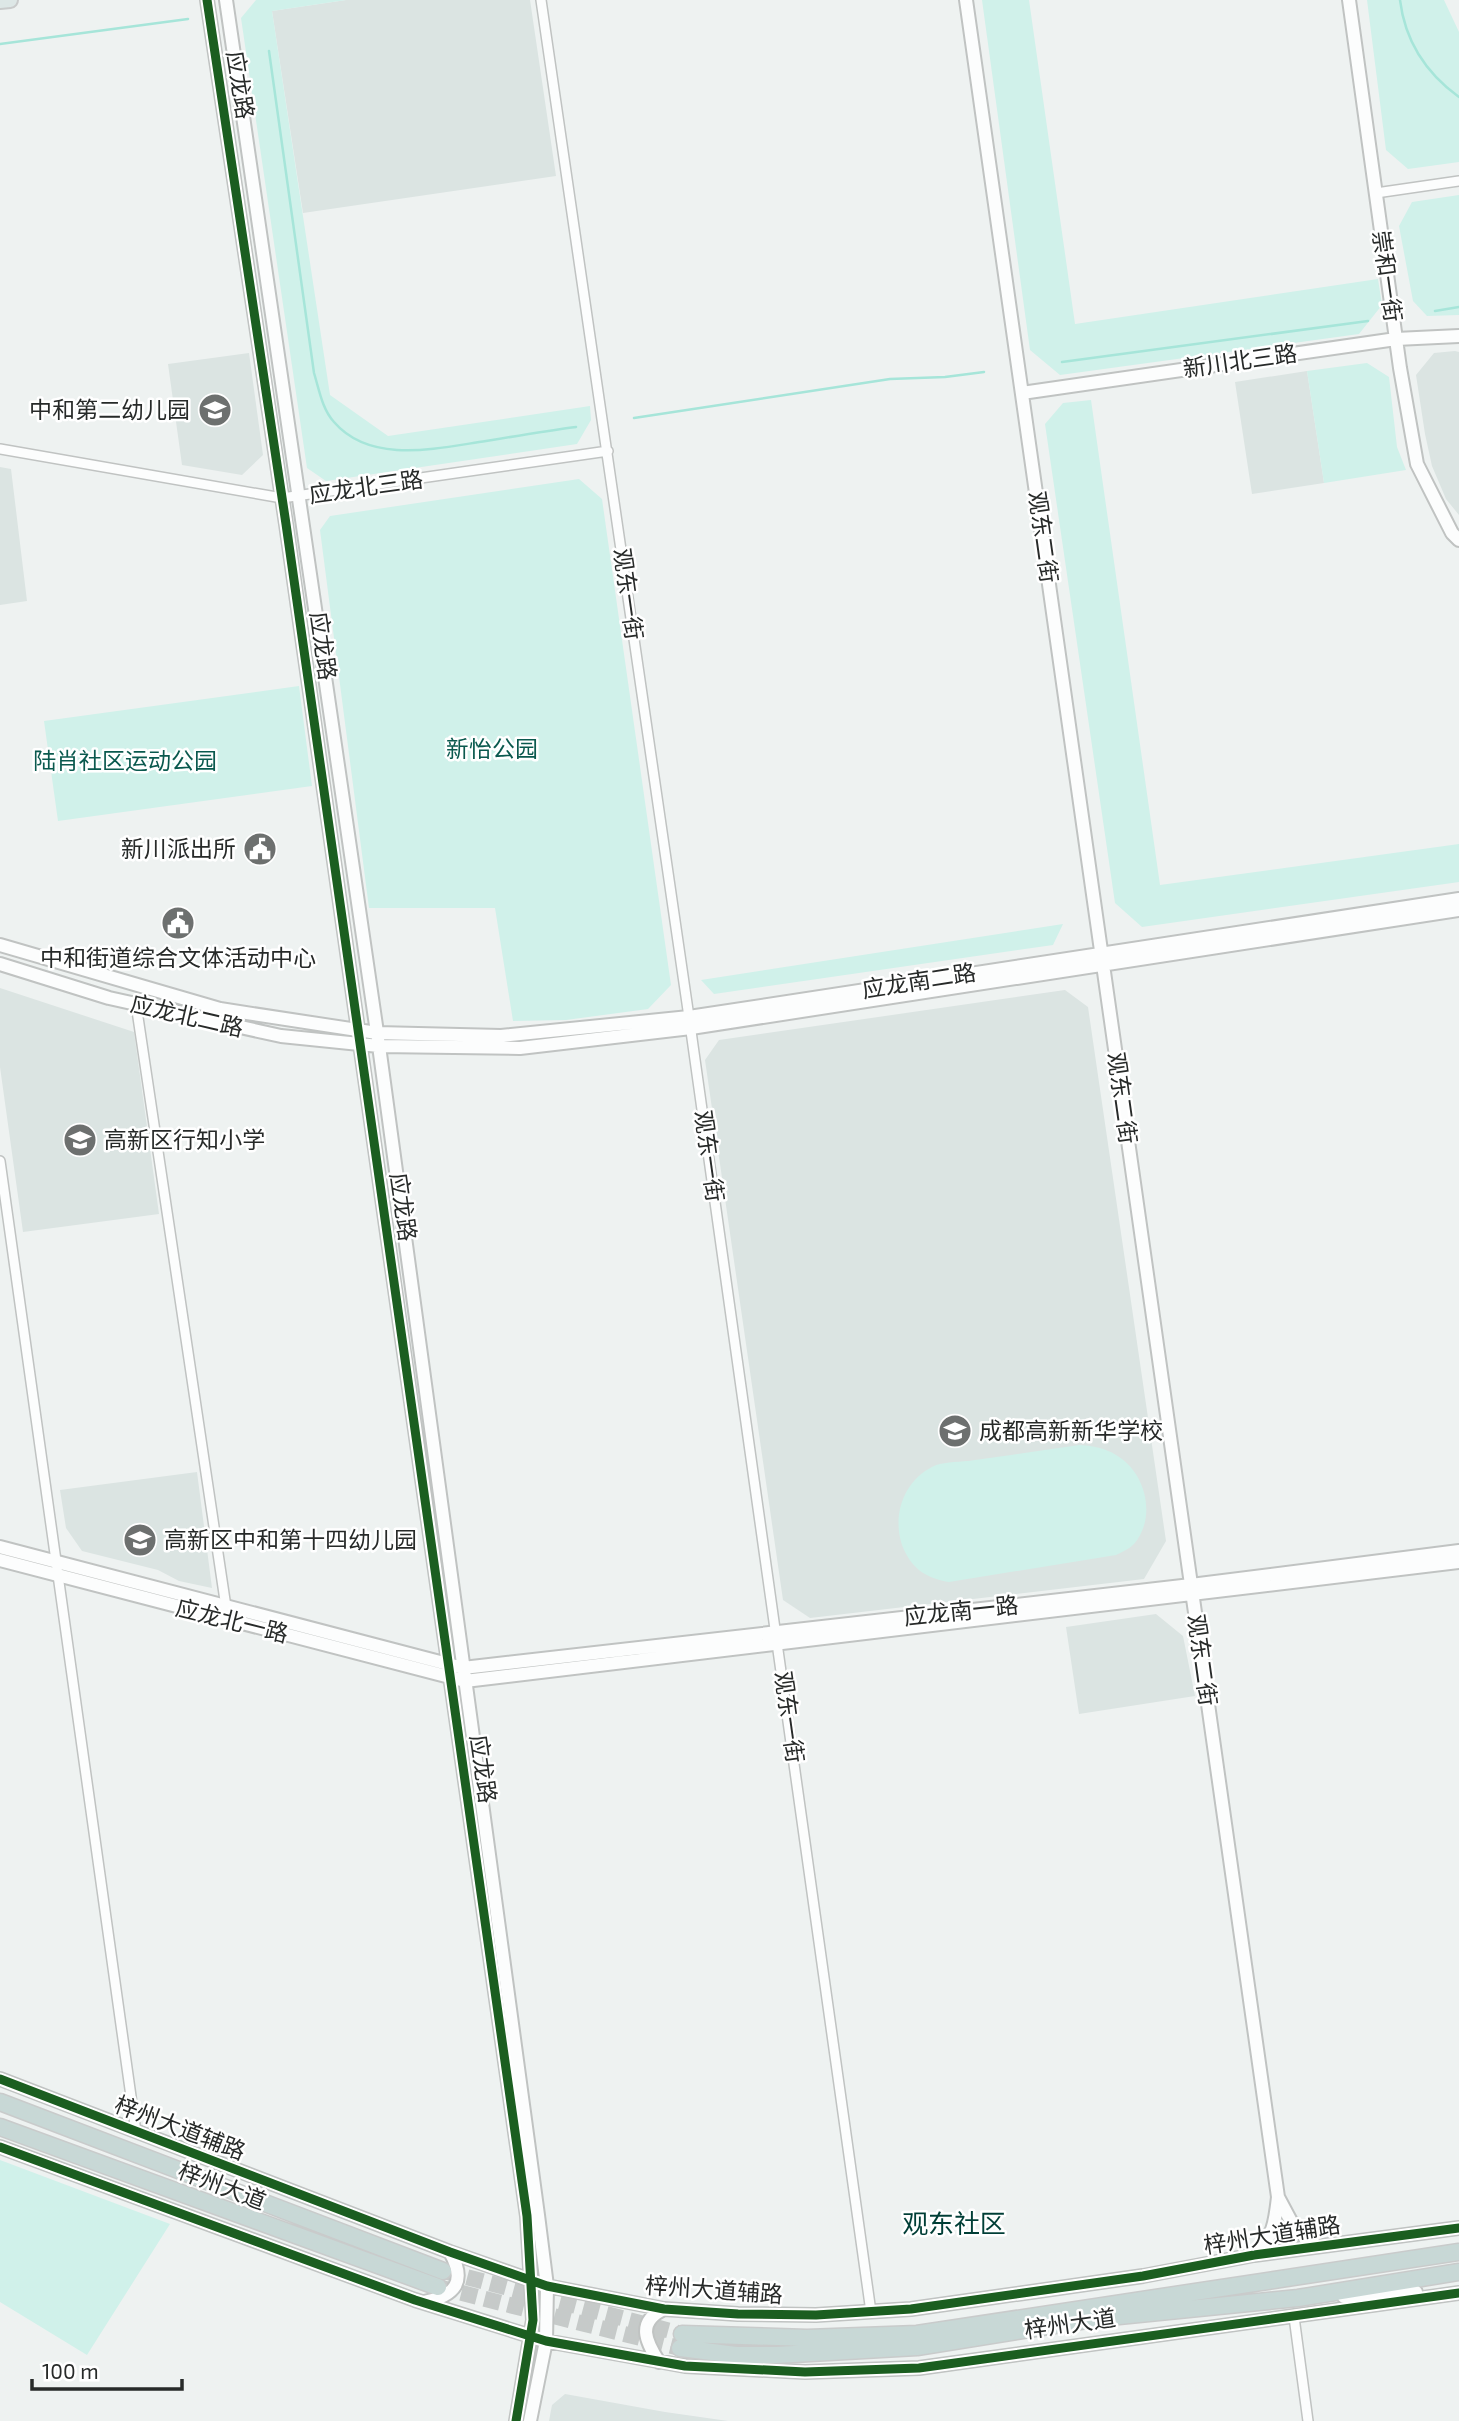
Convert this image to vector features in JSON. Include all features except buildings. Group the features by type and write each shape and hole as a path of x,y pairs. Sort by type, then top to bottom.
{"highway":[{"name":"梓州大道","path":"0,2102 443,2271"},
{"name":"梓州大道","path":"0,2127 438,2287"},
{"name":"梓州大道","path":"1459,2252 917,2334 681,2341 736,2355 917,2347 1099,2318 1298,2298 1459,2272"}],"main road":[{"path":"0,1 10,0"}],"street":[{"name":"应龙路","path":"207,0 359,1030 527,2216 532,2280 531,2336 516,2421"},
{"name":"应龙路","path":"226,0 378,1040 547,2286 546,2341 530,2421"},
{"name":"观东一街","path":"541,0 778,1638 871,2312"},
{"name":"观东二街","path":"967,0 1278,2197 1273,2230 1269,2239 1254,2255"},
{"name":"崇和一街","path":"1349,0 1396,339 1417,464 1452,533 1459,540"},
{"path":"1376,193 1459,181"},
{"name":"新川北三路","path":"1022,393 1396,339 1459,335"},
{"name":"应龙北三路","path":"0,449 282,498 608,451"},
{"name":"应龙南二路","path":"378,1040 520,1048 1102,958 1459,899"},
{"name":"应龙南二路","path":"1102,958 1459,910"},
{"name":"应龙北二路","path":"0,944 220,1009 359,1030 378,1040"},
{"name":"应龙北二路","path":"0,964 136,1004 281,1036 361,1044 378,1040"},
{"path":"136,1004 226,1607"},
{"path":"0,1161 136,2132"},
{"name":"应龙北一路","path":"0,1547 58,1569 464,1674"},
{"name":"应龙南一路","path":"1192,1590 1459,1551"},
{"name":"应龙北一路","path":"0,1560 58,1569 226,1607 449,1671"},
{"name":"应龙南一路","path":"464,1674 1459,1562"},
{"name":"梓州大道辅路","path":"0,2079 450,2252 547,2286 664,2309 777,2315 911,2309 1143,2276 1254,2255 1459,2228"},
{"path":"0,2135 101,2164"},
{"path":"0,2147 424,2302 546,2341 659,2362 751,2371 848,2372 919,2368 1294,2317 1459,2290"},
{"name":"观东二街","path":"1278,2197 1294,2227 1317,2246"},
{"path":"424,2302 447,2296 455,2287 458,2281 457,2271 450,2252"},
{"path":"1298,2298 1459,2290"},
{"path":"659,2362 647,2344 646,2330 650,2318 664,2309"},
{"path":"1294,2317 1308,2421"}],"shaded area":[{"path":"346,0 530,0 556,176 303,213 272,11"},
{"path":"1459,352 1459,515 1446,499 1432,466 1416,375 1434,353"},
{"name":"中和第二幼儿园","path":"249,353 263,455 242,475 182,465 168,364"},
{"path":"1307,371 1324,483 1252,494 1235,382"},
{"path":"0,467 11,469 27,601 0,605"},
{"name":"高新区行知小学","path":"0,988 134,1032 159,1214 23,1232 0,1067"},
{"path":"1065,990 1088,1007 1166,1541 1144,1579 810,1618 783,1600 705,1060 719,1040"},
{"name":"高新区中和第十四幼儿园","path":"197,1472 212,1588 179,1581 158,1570 82,1551 66,1528 60,1490"},
{"path":"1156,1614 1183,1636 1195,1696 1079,1714 1066,1627"},
{"path":"565,2394 728,2421 549,2421 552,2405"}],"green space":[{"path":"256,0 346,0 272,11 330,395 388,436 590,406 591,420 577,444 326,481 307,468 241,18"},
{"path":"982,0 1029,0 1075,324 1378,279 1382,305 1359,334 1060,375 1030,350"},
{"path":"1367,0 1444,0 1459,32 1459,162 1408,169 1386,150"},
{"path":"1459,195 1459,315 1427,316 1413,301 1399,226 1412,202"},
{"path":"1367,363 1389,377 1397,447 1406,470 1324,483 1307,371"},
{"path":"1091,400 1160,885 1459,844 1459,882 1142,927 1115,903 1045,424 1063,403"},
{"name":"新怡公园","path":"579,479 602,499 671,985 648,1009 566,1020 513,1021 495,908 369,908 320,530 330,516"},
{"name":"陆肖社区运动公园","path":"299,686 312,786 58,821 44,721"},
{"path":"1063,924 1053,945 714,994 701,980"},
{"path":"1080,1445 1099,1448 1116,1455 1135,1472 1141,1484 1145,1496 1145,1521 1141,1533 1130,1547 1116,1555 949,1582 926,1575 914,1566 902,1545 899,1522 903,1500 922,1473 944,1463"},
{"path":"0,2160 170,2224 87,2355 0,2302"}],"waterway":[{"path":"1400,0 1407,29 1419,55 1427,67 1459,97"},
{"path":"0,44 188,19"},
{"path":"269,51 314,373 324,405 334,422 349,435 367,444 406,450 447,447 576,427"},
{"path":"1435,311 1459,307"},
{"path":"1062,362 1368,321"},
{"path":"634,418 890,379 984,372"}],"tunnel":[{"path":"444,2271 682,2334"},
{"path":"438,2287 680,2348"}],"cycle path":[{"path":"207,0 286,524 527,2216 533,2320 516,2421"},
{"path":"0,2079 450,2252 547,2286 664,2309 816,2315 911,2309 1143,2276 1254,2255 1459,2228"},
{"path":"0,2147 415,2300 546,2341 685,2366 805,2372 919,2368 1459,2293"}],"place":[{"name":"中和第二幼儿园","path":"215,410"},
{"name":"新川派出所","path":"260,849"},
{"name":"中和街道综合文体活动中心","path":"178,923"},
{"name":"高新区行知小学","path":"80,1140"},
{"name":"成都高新新华学校","path":"955,1431"},
{"name":"高新区中和第十四幼儿园","path":"140,1540"}],"district":[{"name":"观东社区","path":"954,2224"}]}
